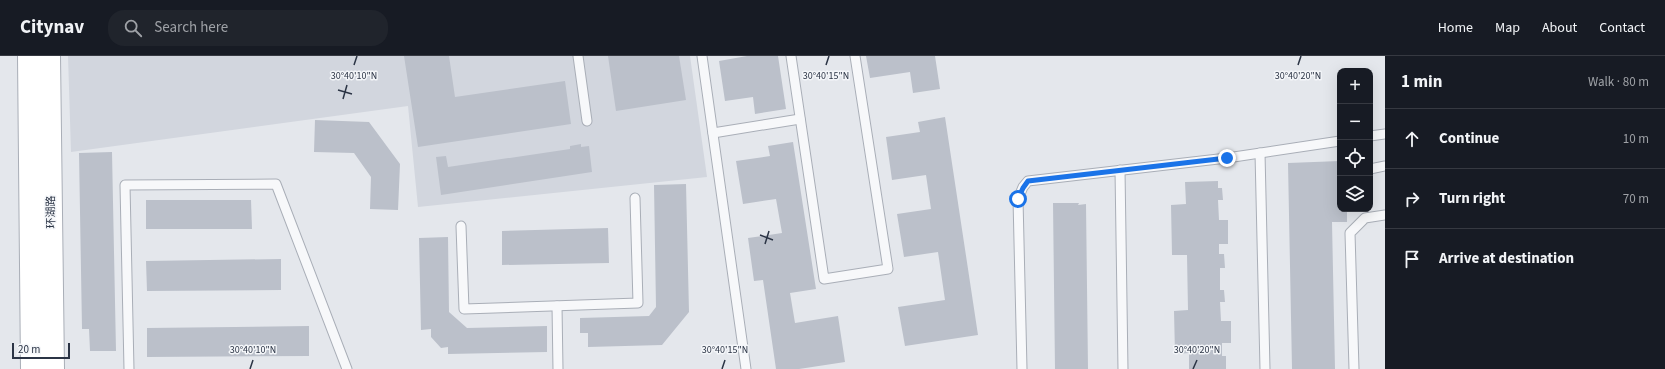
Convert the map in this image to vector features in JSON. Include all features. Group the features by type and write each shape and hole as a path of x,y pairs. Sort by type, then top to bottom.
{"street":[{"name":"环湖路","path":"29,56 32,369"},
{"name":"环湖路","path":"49,56 53,369"}],"lane":[{"path":"578,56 587,121"},
{"path":"702,56 746,369"},
{"path":"791,56 824,279 888,269 855,56"},
{"path":"713,133 800,119"},
{"path":"1373,136 1385,134"},
{"path":"1022,369 1018,199 1028,181 1260,153 1337,141"},
{"path":"1260,153 1265,369"},
{"path":"1373,168 1385,166"},
{"path":"1120,170 1124,369"},
{"path":"129,369 125,185 276,184 347,369"},
{"path":"461,226 464,309 638,304 635,198"},
{"path":"1354,369 1350,233 1365,213 1385,215"},
{"path":"557,306 558,369"}],"shaded area":[{"path":"68,56 690,56 707,177 418,207 408,106 71,152"}],"building":[{"path":"404,56 449,56 455,97 565,81 571,124 418,147"},
{"path":"608,56 679,56 686,100 616,111"},
{"path":"747,56 778,56 786,109 755,114 753,97 725,101 719,61"},
{"path":"866,56 935,56 940,89 913,93 910,72 870,78"},
{"path":"945,117 978,335 905,346 898,307 945,300 938,252 904,257 897,214 931,209 926,175 892,180 886,137 920,132 918,122"},
{"path":"315,120 369,122 400,164 398,210 370,209 371,177 354,153 314,152"},
{"path":"793,142 816,289 790,293 795,323 838,316 845,362 799,369 776,369 763,280 754,281 748,238 782,233 776,199 743,204 736,161 770,156 768,146"},
{"path":"581,144 581,147 589,146 592,172 441,195 436,157 446,156 448,167 570,149 570,146"},
{"path":"112,152 116,351 90,351 89,329 82,329 79,153"},
{"path":"1337,161 1337,212 1347,212 1347,222 1332,222 1335,369 1292,369 1288,163"},
{"path":"1218,181 1218,188 1222,188 1223,200 1218,200 1219,220 1228,220 1228,244 1219,244 1219,254 1224,254 1225,268 1220,268 1220,290 1224,290 1225,302 1220,302 1221,321 1231,321 1231,343 1222,343 1222,356 1226,356 1226,369 1189,369 1189,353 1175,354 1174,311 1188,310 1187,255 1172,255 1171,205 1186,204 1185,182"},
{"path":"686,184 689,312 662,345 588,347 588,333 580,333 580,318 649,316 656,307 654,185"},
{"path":"146,200 251,200 252,229 146,229"},
{"path":"1053,203 1079,203 1078,205 1086,204 1088,369 1055,369"},
{"path":"608,228 609,263 502,265 502,231"},
{"path":"448,237 449,312 467,328 547,326 547,352 448,354 448,347 441,348 431,337 431,329 421,330 419,238"},
{"path":"281,259 281,290 147,291 146,261"},
{"path":"309,326 309,356 147,357 147,328"}],"route":[{"path":"1018,199 1028,181 1227,158"}]}
